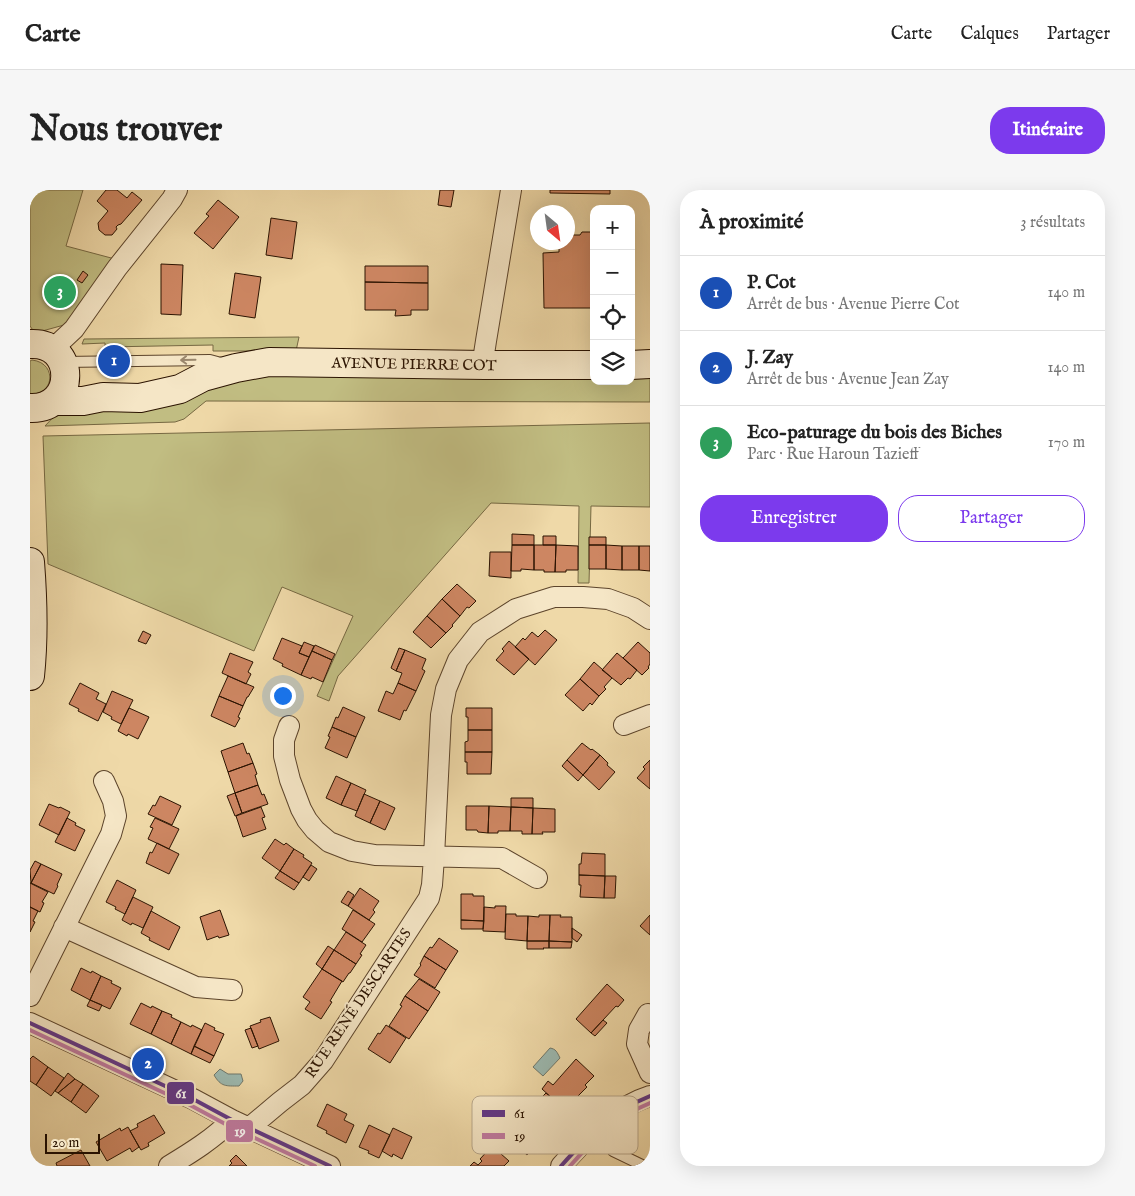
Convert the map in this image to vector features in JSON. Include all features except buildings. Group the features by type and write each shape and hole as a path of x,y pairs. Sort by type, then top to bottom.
{"street":[{"path":"53,357 58,344 74,329 117,268 172,199 177,190"},
{"path":"485,365 486,340 511,190"},
{"path":"53,357 103,397"},
{"path":"40,410 60,394 66,379 53,357"},
{"name":"AVENUE PIERRE COT","path":"40,410 103,397 140,398 180,389 203,377 269,362 590,365"},
{"path":"635,364 650,364"},
{"path":"30,562 32,589 32,658 30,676"},
{"name":"RUE RENÉ DESCARTES","path":"169,1166 197,1150 222,1131 241,1124 274,1107 302,1085 322,1061 429,898 434,857 442,706 446,689 458,660 480,632 516,608 554,597 608,599 633,608 650,619"},
{"path":"624,726 650,715"},
{"path":"289,726 284,740 284,756 288,774 307,820 315,830 330,842 352,851 375,855 502,858 537,878"},
{"path":"30,996 111,834 116,816 114,801 104,781"},
{"path":"64,927 196,987 232,990"},
{"path":"648,1014 639,1030 637,1044 650,1073"},
{"path":"30,1023 193,1099 330,1166"},
{"path":"638,1100 650,1096"},
{"path":"560,1166 572,1154"}],"lane":[{"name":"AVENUE PIERRE COT","path":"53,357 210,360 236,368"},
{"path":"620,1154 644,1166"}],"shaded area":[{"path":"30,190 83,190 66,246 115,259 64,325 35,333 30,326"},
{"path":"299,337 296,351 213,351 213,345 105,347 105,343 82,344 84,339"},
{"path":"30,361 40,362 46,367 50,379 44,390 30,394"},
{"path":"249,374 590,374 590,385 635,385 635,374 650,374 650,402 206,401 184,419 175,422 45,426 59,411"},
{"path":"650,423 650,507 591,506 589,583 578,583 579,506 491,503 338,676 329,701 317,696 353,616 282,587 254,651 48,564 43,436"}],"water":[{"path":"550,1048 556,1051 560,1058 543,1076 533,1067"},
{"path":"220,1069 228,1074 241,1074 243,1081 239,1086 222,1084 214,1075"}],"transit line":[{"name":"61","path":"30,1023 193,1099 232,1120 330,1166"},
{"name":"19","path":"30,1030 315,1166"},
{"name":"61","path":"638,1101 650,1096"},
{"name":"19","path":"638,1108 650,1103"},
{"name":"61","path":"561,1166 572,1154"},
{"name":"19","path":"570,1166 581,1154"}],"place":[{"name":"Eco-paturage du bois des Biches","path":"60,292"},
{"name":"P. Cot","path":"114,361"},
{"name":"J. Zay","path":"148,1064"}]}
